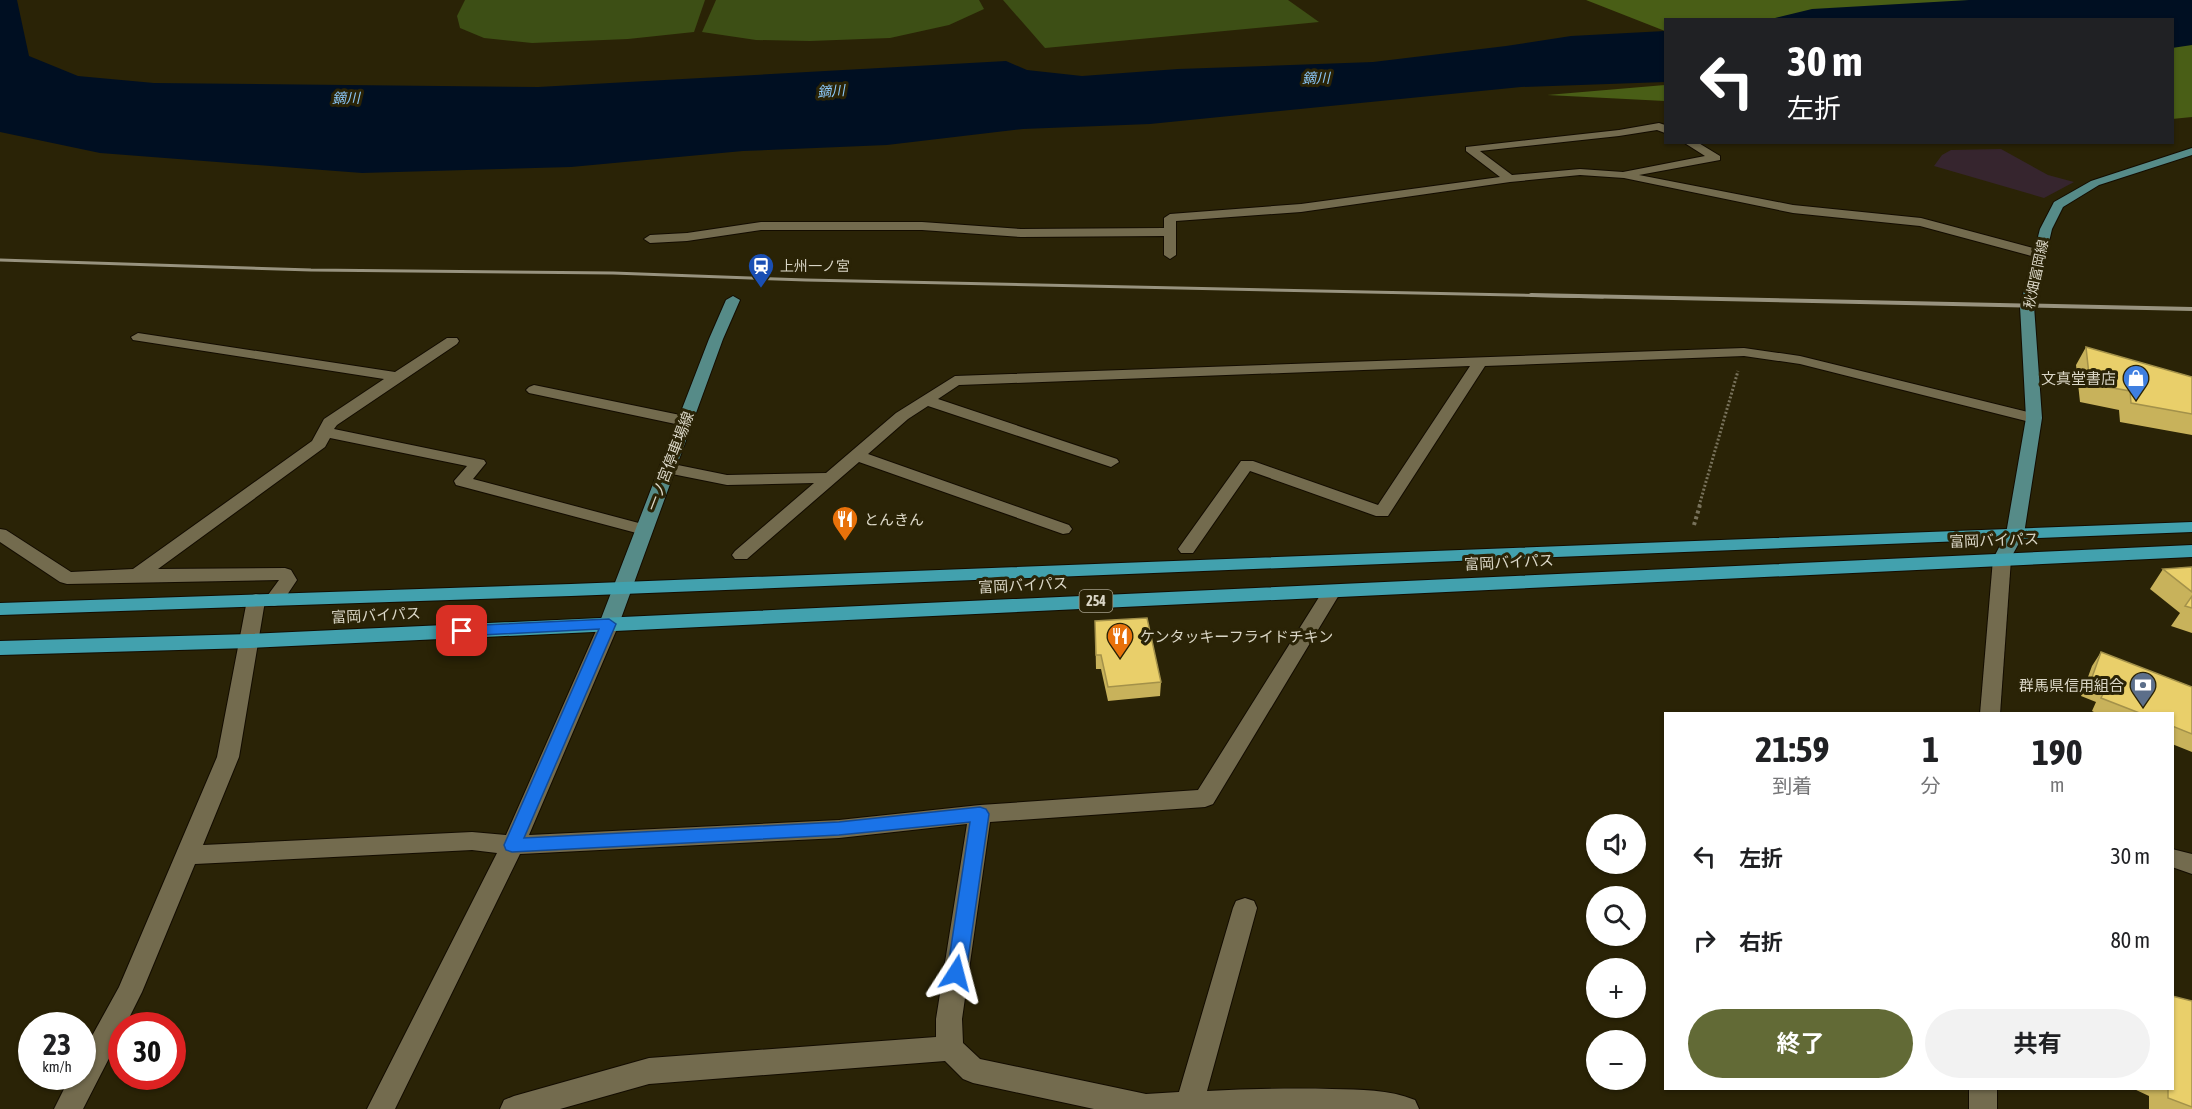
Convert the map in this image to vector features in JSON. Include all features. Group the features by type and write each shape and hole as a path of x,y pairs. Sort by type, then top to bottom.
{"highway":[{"name":"富岡バイパス","path":"0,609 621,588 2192,527"},
{"name":"富岡バイパス","path":"0,648 250,641 2192,552"}],"main road":[{"name":"秋畑富岡線","path":"2002,559 2015,534 2034,418 2027,306 2046,229 2058,205 2095,183 2192,151"},
{"name":"一ノ宮停車場線","path":"609,624 716,339 733,300"}],"street":[{"path":"1510,178 1470,149 1618,133 1659,126 1664,129"},
{"path":"1624,175 1632,171 1716,158 1692,144"},
{"path":"1170,255 1170,218 1301,208 1510,178 1580,172 1624,175 1793,209 1921,222 2039,254"},
{"path":"650,238 687,237 761,226 922,226 1022,233 1170,232"},
{"path":"138,337 397,377"},
{"path":"137,575 319,444 330,422 452,341"},
{"path":"741,555 828,478 902,417 955,381 1744,352 1800,360 2034,418"},
{"path":"1187,549 1247,464 1382,512 1481,361"},
{"path":"534,390 686,421"},
{"path":"926,400 1111,462"},
{"path":"325,432 478,463 462,481 644,530"},
{"path":"856,455 1063,529"},
{"path":"668,468 727,480 828,478"},
{"path":"0,534 68,578 285,574 288,580 265,600 250,641 228,757 129,992 69,1109"},
{"path":"1990,712 2002,559"},
{"path":"187,855 472,840 512,845 839,829 980,814 1205,798 1333,590"},
{"path":"381,1109 512,845 609,624"},
{"path":"980,814 949,1019 950,1048 973,1070 1146,1107 1282,1101 1370,1102 1405,1109"},
{"path":"2174,859 2192,864"},
{"path":"1189,1105 1245,908"},
{"path":"514,1109 650,1071 950,1048"},
{"path":"1983,1090 1983,1109"}],"path":[{"path":"1696,546 1693,520 1744,352"}],"shaded area":[{"path":"2001,149 2048,175 2074,182 2044,198 1934,166 1942,155 1951,150"}],"green space":[{"path":"465,0 705,0 694,32 628,39 532,43 484,38 460,28 457,16"},
{"path":"716,0 979,0 984,9 949,25 890,38 810,41 756,40 702,32"},
{"path":"1003,0 1288,0 1319,22 1045,48"},
{"path":"1586,0 2192,0 2192,117 2174,119 2174,18 1664,18 1664,31"},
{"path":"1664,85 1664,101 1547,95"}],"water":[{"name":"鏑川","path":"0,0 17,0 29,56 78,76 154,83 538,87 1006,61 1027,70 1082,76 1178,69 1373,62 1571,36 1664,31 1664,82 1521,87 1150,124 1023,129 887,145 743,151 571,167 362,173 100,153 0,132"},
{"path":"1969,0 2192,0 2192,45 2174,48 2174,18 1775,18 1812,9"}],"building":[{"path":"2086,347 2192,377 2192,414 2131,403 2130,391 2090,384"},
{"path":"2192,567 2192,592 2163,569"},
{"path":"2192,596 2192,608 2185,606"},
{"name":"ケンタッキーフライドチキン","path":"1147,618 1161,682 1108,687 1101,655 1096,655 1095,621"},
{"path":"2101,652 2192,687 2192,734 2174,727 2174,712 2137,712 2101,698 2106,688 2090,683"},
{"path":"2174,996 2192,1001 2192,1107 2168,1098 2168,1090 2174,1090"}],"railway":[{"path":"0,260 311,270 613,273 806,280 1603,297"},
{"path":"1531,295 2192,309"}],"place":[{"name":"上州一ノ宮","path":"761,289"},
{"name":"文真堂書店","path":"2136,401"},
{"name":"とんきん","path":"845,542"},
{"name":"ケンタッキーフライドチキン","path":"1120,659"},
{"name":"群馬県信用組合","path":"2143,708"}],"route":[{"path":"462,631 609,624 512,845 839,829 980,814 956,973"}]}
